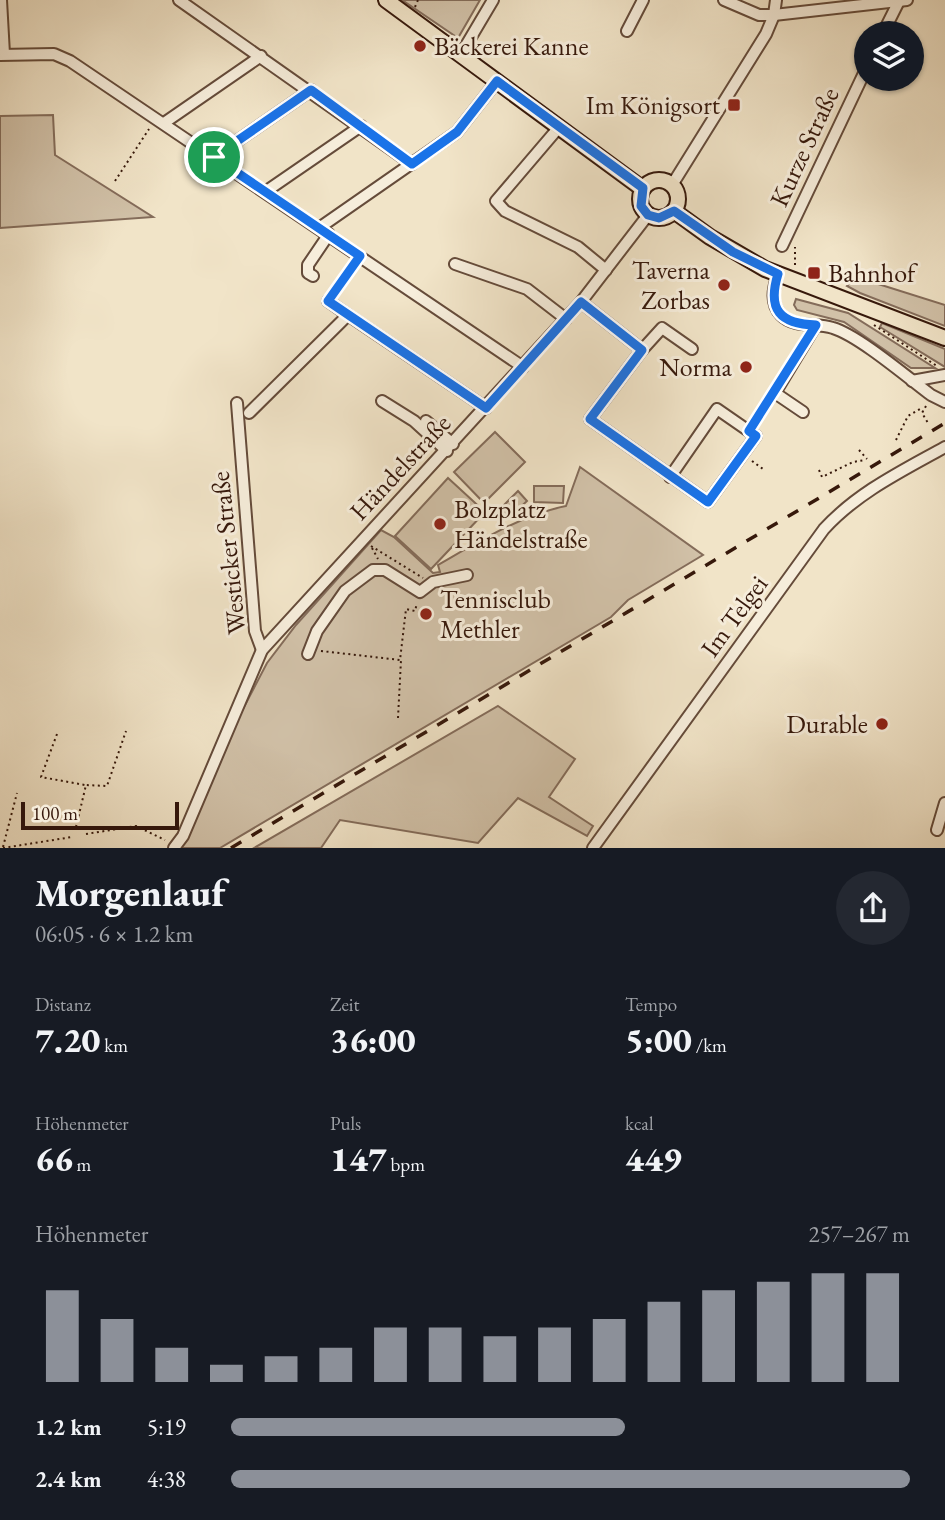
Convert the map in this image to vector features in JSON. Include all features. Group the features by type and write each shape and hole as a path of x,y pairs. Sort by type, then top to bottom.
{"main road":[{"path":"386,0 643,188"},
{"path":"643,188 660,180 672,185 678,195 674,211"},
{"path":"643,188 641,206 648,215 659,218 674,211"},
{"path":"674,211 733,252 784,277 945,338"}],"street":[{"path":"1,0 2,55 35,53 65,58 523,367"},
{"path":"179,0 311,90 412,164"},
{"path":"461,54 493,0"},
{"path":"627,31 643,0"},
{"path":"724,0 759,15 907,0"},
{"path":"672,185 739,79 774,15 776,0"},
{"path":"889,21 899,1"},
{"path":"160,121 261,56"},
{"path":"313,276 306,270 324,231 457,132 497,81"},
{"path":"214,157 311,90"},
{"name":"Kurze Straße","path":"782,246 855,91"},
{"path":"265,192 361,126"},
{"path":"560,126 496,201 505,211 578,247 606,270"},
{"name":"Händelstraße","path":"262,650 366,544 566,319 648,215"},
{"path":"455,264 527,289 566,319"},
{"path":"784,277 773,296 779,313 793,323 816,325 846,334 931,395 945,402"},
{"path":"328,301 486,408"},
{"path":"581,302 642,350"},
{"path":"249,413 348,315"},
{"path":"803,412 775,393 816,325"},
{"path":"670,477 717,408 756,436 708,502 670,477 590,419 662,328 692,349"},
{"path":"912,381 945,375"},
{"path":"382,401 450,447"},
{"name":"Westicker Straße","path":"175,847 262,650 255,631 237,403"},
{"path":"426,421 450,447"},
{"name":"Im Telgei","path":"593,848 824,529 842,510 869,491 945,446"},
{"path":"309,652 317,631 345,591 373,570 385,570 420,592 433,582 467,575"},
{"path":"937,830 945,803"}],"path":[{"path":"115,181 160,121"},
{"path":"784,277 797,249 787,234"},
{"path":"328,301 360,256"},
{"path":"870,322 945,375"},
{"path":"749,431 775,393"},
{"path":"923,411 931,395"},
{"path":"896,440 908,416 920,408 928,423"},
{"path":"819,470 822,477 853,462 866,459 859,450"},
{"path":"743,454 763,469"},
{"path":"366,544 385,570"},
{"path":"366,544 433,582"},
{"path":"400,660 406,609 415,611 420,592"},
{"path":"309,652 404,660 398,718"},
{"path":"57,734 41,777 107,786 126,732"},
{"path":"76,827 86,785"},
{"path":"17,793 3,848 72,837"},
{"path":"86,834 136,826 175,847"},
{"path":"43,842 45,848"}],"shaded area":[{"path":"402,0 480,0 458,38"},
{"path":"53,115 55,155 153,217 0,228 0,116"},
{"path":"856,277 945,305 945,326 847,286"},
{"path":"796,299 848,313 935,368 911,368 844,322 797,310 794,305"},
{"path":"882,323 945,349 945,367 880,327"},
{"path":"495,432 525,462 484,503 454,472"},
{"path":"580,467 703,555 628,600 611,617 220,848 179,848 231,732 267,663 296,625 381,530 394,537 433,573 440,572 438,565 500,530 566,506"},
{"name":"Bolzplatz Händelstraße","path":"448,478 485,512 431,569 395,536"},
{"path":"534,486 564,486 563,503 534,502"},
{"path":"518,491 527,501 510,517 501,508"},
{"path":"498,706 575,759 549,797 593,826 587,836 518,798 478,843 340,820 321,848 254,848"}],"railway":[{"path":"231,848 945,423"}],"place":[{"name":"Bäckerei Kanne","path":"420,46"},
{"name":"Im Königsort","path":"734,105"},
{"name":"Bahnhof","path":"814,273"},
{"name":"Taverna Zorbas","path":"724,285"},
{"name":"Norma","path":"746,367"},
{"name":"Bolzplatz Händelstraße","path":"440,524"},
{"name":"Tennisclub Methler","path":"426,614"},
{"name":"Durable","path":"882,724"}],"route":[{"path":"497,81 643,188 640,194 641,206 648,215 659,218 674,211 733,252 778,274 773,296 779,313 793,323 816,325 749,431 756,436 708,502 590,419 642,350 581,302 486,408 328,301 360,256 214,157 311,90 412,164 457,132 497,81"}]}
